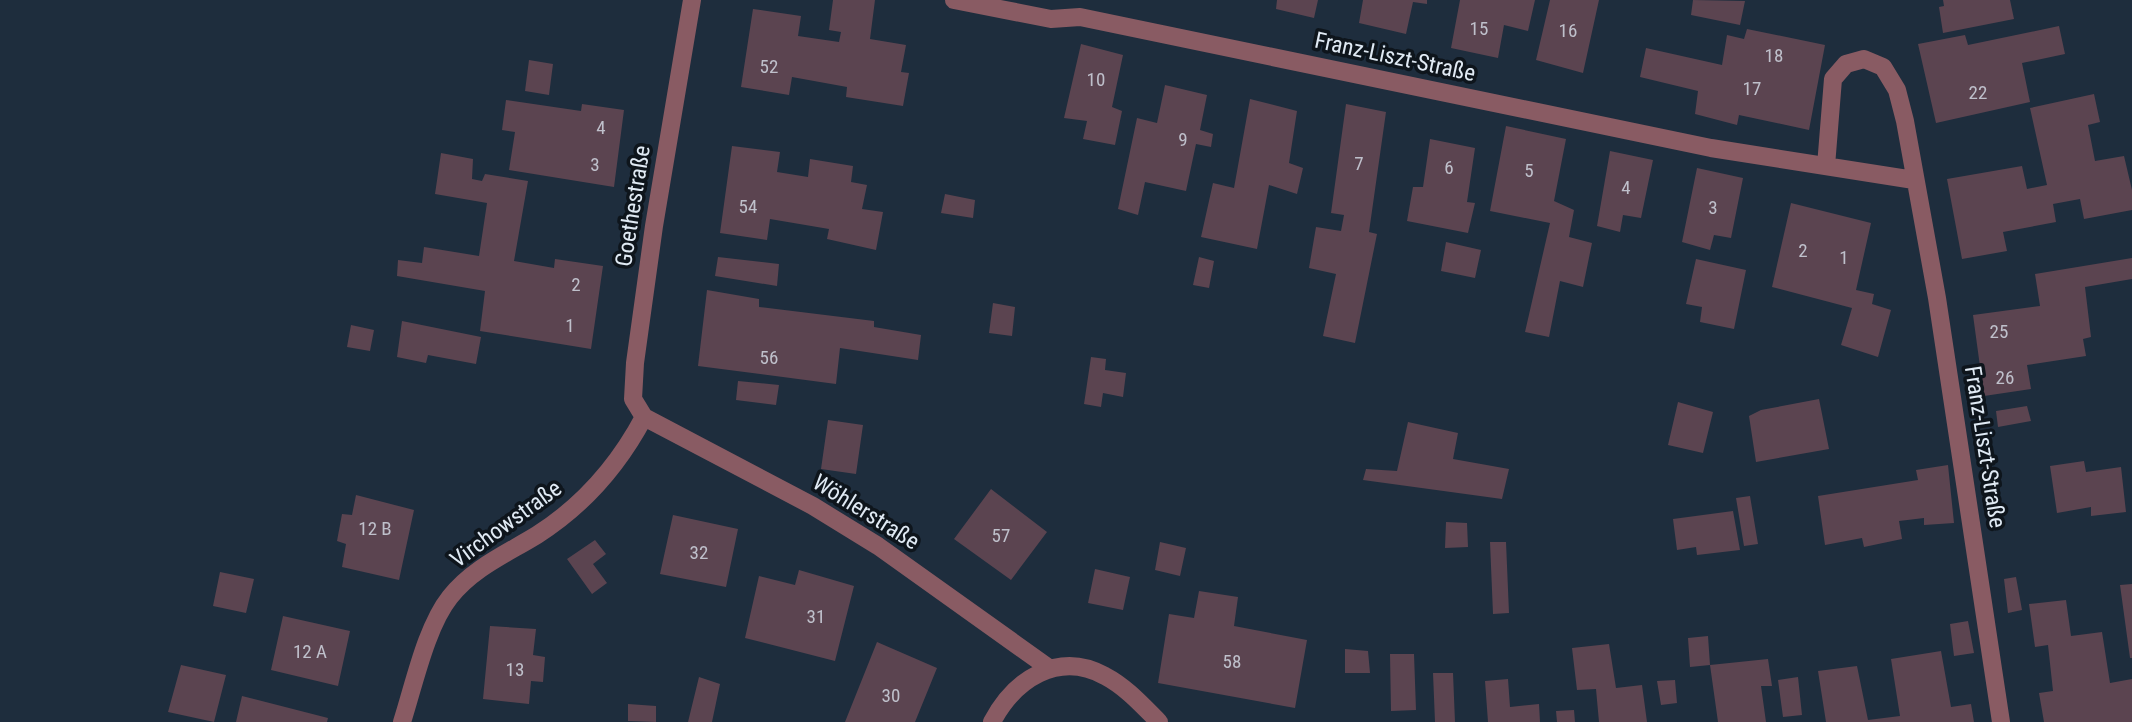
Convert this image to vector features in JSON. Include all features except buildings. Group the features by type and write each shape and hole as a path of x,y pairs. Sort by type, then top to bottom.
{"street":[{"name":"Goethestraße","path":"644,418 633,399 635,363 692,0"},
{"name":"Franz-Liszt-Straße","path":"954,0 1051,19 1080,17 1711,148 1914,180"},
{"name":"Franz-Liszt-Straße","path":"1826,166 1833,79 1846,64 1864,59 1883,67 1897,90 1914,180 1959,434 2001,722"},
{"name":"Wöhlerstraße","path":"644,418 732,461 824,512 878,546 1049,668"},
{"name":"Virchowstraße","path":"402,722 434,627 448,599 470,576 568,513 599,484 625,453 644,418"},
{"path":"992,722 1008,697 1026,679 1049,668 1077,666 1103,674 1129,692 1159,722"}]}
